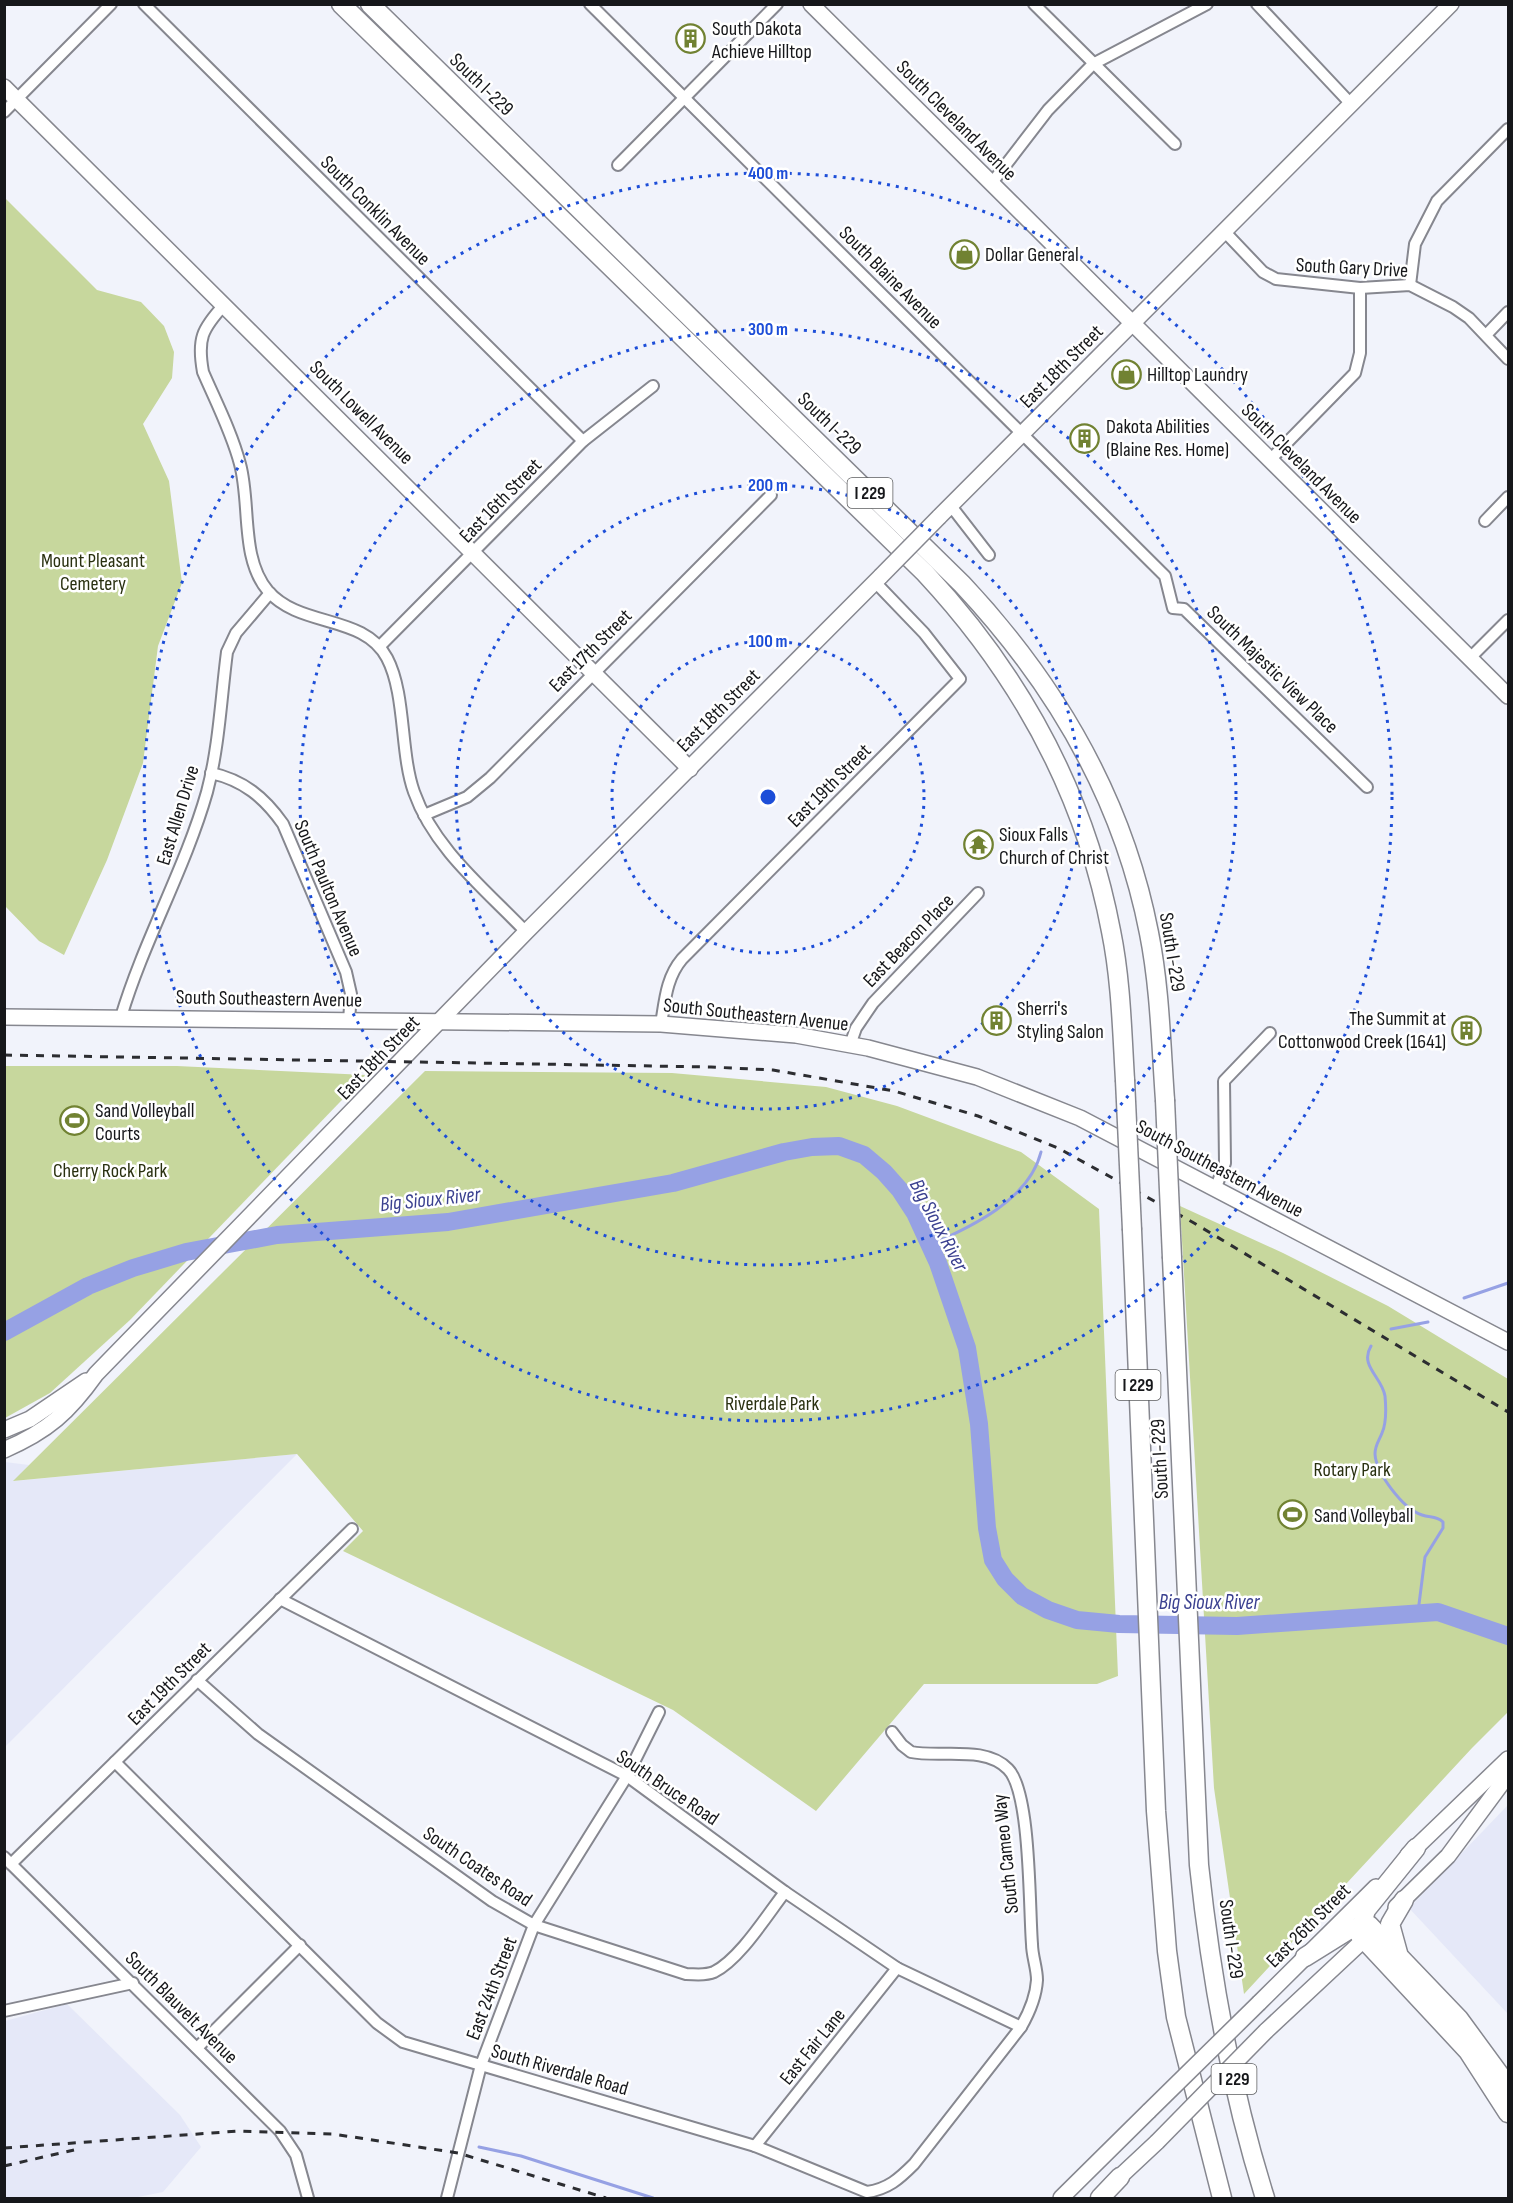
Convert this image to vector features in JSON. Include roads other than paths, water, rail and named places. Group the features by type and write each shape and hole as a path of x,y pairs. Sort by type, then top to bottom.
{"highway":[{"name":"South I-229","path":"341,4 925,573 990,650 1041,730 1068,785 1090,846 1105,902 1115,957 1125,1080 1160,1873 1172,1994 1221,2199"},
{"name":"South I-229","path":"370,4 962,584 1030,663 1062,711 1090,762 1116,821 1136,878 1154,961 1165,1100 1199,1865 1211,1959 1232,2070 1264,2199"},
{"path":"1416,1848 1366,1910 1366,1932 1451,2031 1486,2076 1509,2113"},
{"path":"1404,1900 1390,1924 1395,1945 1405,1961"},
{"path":"1305,1957 1366,1932"},
{"path":"1366,1932 1405,1961 1459,2019 1509,2086"},
{"path":"1206,2138 1215,2199"},
{"path":"1100,2199 1120,2177"}],"street":[{"path":"4,112 111,4"},
{"name":"South Conklin Avenue","path":"144,4 584,441"},
{"name":"South Blaine Avenue","path":"590,4 1165,576"},
{"path":"618,165 777,4"},
{"name":"South Cleveland Avenue","path":"811,4 1509,696"},
{"path":"1034,4 1175,144"},
{"path":"991,184 1048,110 1094,64 1207,4"},
{"path":"1257,4 1351,104"},
{"name":"East 18th Street","path":"96,1374 298,1169 526,932 1451,4"},
{"name":"South Lowell Avenue","path":"4,87 690,769"},
{"path":"1410,285 1415,244 1437,201 1509,129"},
{"name":"South Gary Drive","path":"1224,231 1263,272 1276,279 1360,288 1410,285 1454,307 1509,359"},
{"path":"1269,460 1355,373 1360,353 1360,288"},
{"path":"224,305 204,328 200,342 200,356 203,372 241,465 254,564 260,580 270,593 291,609 308,617 362,632 380,646 393,675 413,791 432,833 526,932"},
{"path":"1486,335 1509,312"},
{"name":"East 16th Street","path":"380,646 584,441 653,386"},
{"name":"East 17th Street","path":"424,815 466,797 490,778 771,495"},
{"path":"1485,521 1509,497"},
{"path":"945,512 989,555"},
{"name":"South Majestic View Place","path":"1165,576 1173,608 1184,609 1367,788"},
{"name":"East 19th Street","path":"661,1024 668,984 673,970 682,959 960,680 878,579"},
{"name":"East Allen Drive","path":"121,1017 131,985 172,890 211,773 227,652 236,633 270,593"},
{"path":"1470,658 1509,620"},
{"name":"South Paulton Avenue","path":"211,773 228,777 249,788 269,804 283,824 346,972 351,993 349,1020"},
{"name":"East Beacon Place","path":"850,1045 856,1028 873,1003 978,893"},
{"name":"South Southeastern Avenue","path":"4,1017 661,1024 776,1033 850,1045 946,1067 1038,1099 1080,1118 1509,1342"},
{"path":"1215,1190 1225,1163 1224,1081 1270,1034"},
{"path":"4,1430 30,1419 96,1374"},
{"path":"4,1450 57,1421 78,1400 96,1374"},
{"name":"East 19th Street","path":"8,1860 115,1762 352,1529"},
{"name":"South Bruce Road","path":"280,1599 627,1776 785,1892 897,1968 1021,2027"},
{"name":"South Coates Road","path":"197,1680 258,1734 492,1901 534,1924 686,1974 700,1975 713,1972 735,1956 785,1892"},
{"name":"East 24th Street","path":"447,2199 481,2065 534,1924 627,1776 659,1712"},
{"name":"South Cameo Way","path":"892,1732 902,1746 911,1752 991,1758 1009,1769 1015,1778 1023,1810 1032,1947 1037,1979 1033,2001 1021,2027"},
{"name":"East 26th Street","path":"1061,2199 1509,1759"},
{"name":"South Riverdale Road","path":"115,1762 377,2023 396,2037 422,2048 755,2146 867,2192 883,2189 914,2164 1021,2027"},
{"path":"1095,2199 1157,2142 1366,1932 1404,1900 1448,1856 1509,1775"},
{"name":"South Blauvelt Avenue","path":"8,1860 285,2137 296,2155 308,2199"},
{"path":"197,2048 300,1945"},
{"name":"East Fair Lane","path":"755,2146 897,1968"},
{"path":"4,2011 133,1983"}],"waterway":[{"name":"Big Sioux River","path":"4,1332 88,1286 133,1268 186,1252 277,1235 448,1222 673,1183 784,1152 812,1147 839,1146 864,1155 900,1190 915,1213 938,1263 967,1348 979,1424 987,1528 993,1560 1005,1579 1022,1596 1048,1610 1077,1620 1119,1624 1237,1626 1438,1612 1508,1636"},
{"path":"930,1245 963,1230 1011,1198 1034,1169 1041,1152"},
{"path":"1464,1298 1508,1283"},
{"path":"1391,1329 1428,1322"},
{"path":"1371,1346 1368,1353 1369,1366 1385,1396 1385,1424 1375,1451 1380,1471 1407,1506 1422,1515 1443,1522 1443,1528 1425,1557 1418,1612"},
{"path":"479,2147 521,2156 653,2198"}],"railway":[{"path":"4,1055 711,1067 773,1070 894,1091 978,1116 1058,1148 1194,1223 1508,1412"},
{"path":"4,2148 239,2131 333,2134 458,2153 606,2198"},
{"path":"4,2166 74,2150"}],"place":[{"name":"South Dakota Achieve Hilltop","path":"691,39"},
{"name":"Dollar General","path":"964,254"},
{"name":"Hilltop Laundry","path":"1126,374"},
{"name":"Dakota Abilities (Blaine Res. Home)","path":"1085,438"},
{"name":"Sioux Falls Church of Christ","path":"978,845"},
{"name":"Sherri's Styling Salon","path":"996,1020"},
{"name":"The Summit at Cottonwood Creek (1641)","path":"1467,1030"},
{"name":"Sand Volleyball Courts","path":"74,1121"},
{"name":"Sand Volleyball","path":"1293,1515"}],"park label":[{"name":"Mount Pleasant Cemetery","path":"93,572"},
{"name":"Cherry Rock Park","path":"110,1170"},
{"name":"Riverdale Park","path":"772,1403"},
{"name":"Rotary Park","path":"1352,1469"}]}
